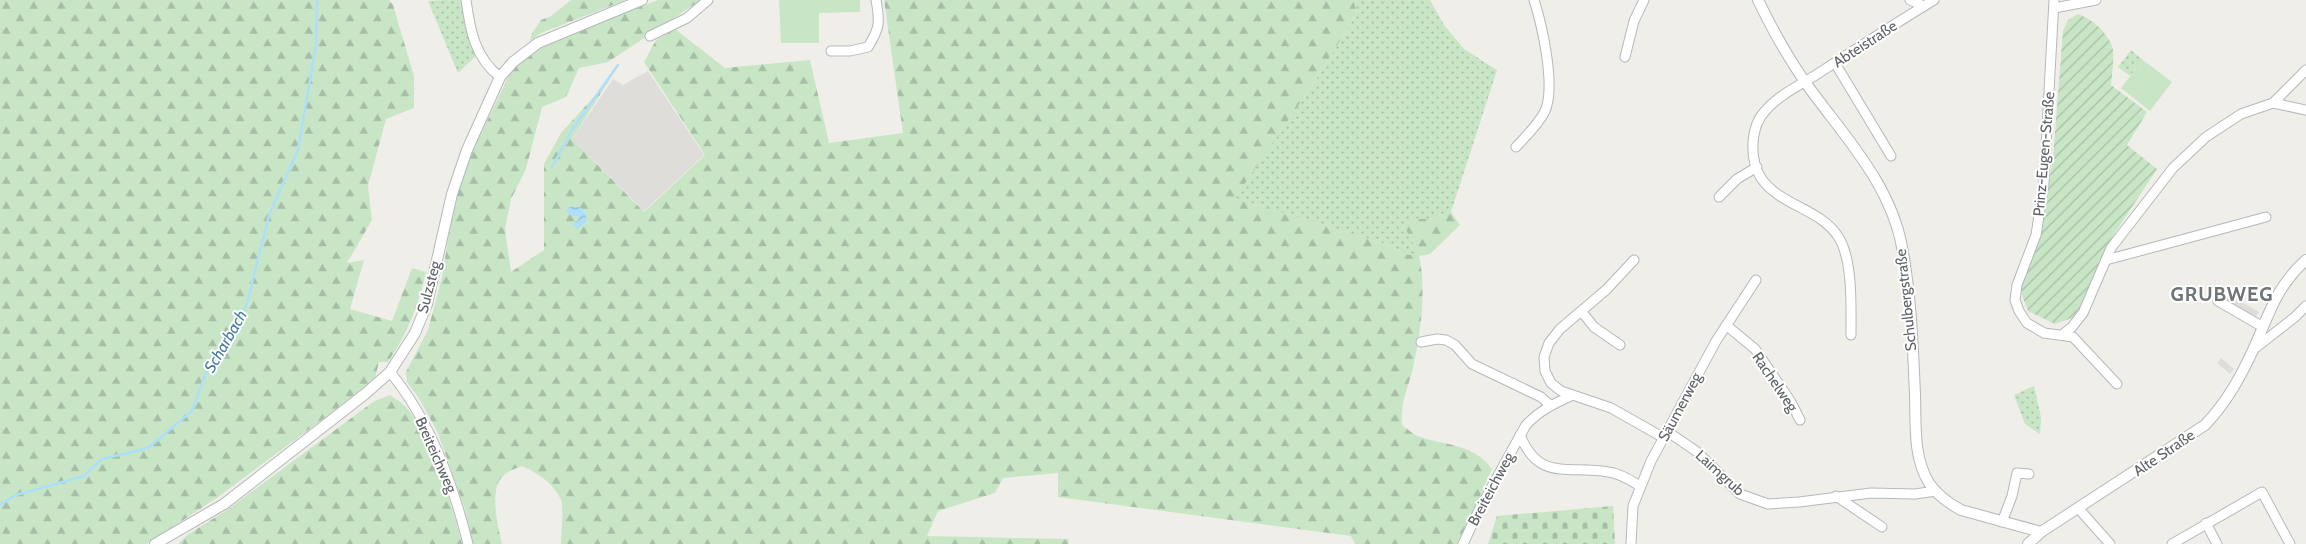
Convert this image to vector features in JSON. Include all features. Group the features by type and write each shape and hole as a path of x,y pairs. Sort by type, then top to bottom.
{"street":[{"path":"466,0 470,26 478,54 490,69 500,77"},
{"name":"Sulzsteg","path":"155,544 224,504 366,394 390,372 415,333 427,304 452,194 467,150 500,77 513,62 538,42 642,0"},
{"path":"650,36 686,18 708,0"},
{"path":"831,50 850,51 868,47 880,22 876,0"},
{"path":"1516,147 1539,121 1546,109 1549,95 1546,60 1534,0"},
{"path":"1625,57 1634,21 1644,0"},
{"name":"Schulbergstraße","path":"1758,0 1770,26 1804,81 1871,171 1891,208 1902,246 1908,290 1918,448 1926,476 1936,491 1961,510 2041,532"},
{"path":"1910,0 1924,6"},
{"name":"Abteistraße","path":"1757,167 1754,139 1761,116 1766,110 1804,81 1934,0"},
{"path":"2054,4 2096,0"},
{"name":"Prinz-Eugen-Straße","path":"2054,4 2044,184 2036,235 2017,285 2015,300 2019,311 2027,322 2044,333 2063,334 2073,337 2117,384"},
{"path":"1835,63 1891,156"},
{"path":"2063,334 2072,327 2082,313 2111,248 2173,168 2206,138 2241,114 2273,103 2306,70"},
{"path":"2273,103 2306,110"},
{"path":"1719,198 1737,179 1757,167 1760,176 1771,188 1789,202 1821,220 1839,237 1847,259 1851,335"},
{"path":"2106,260 2266,217"},
{"path":"1571,396 1561,392 1551,383 1545,371 1544,357 1549,343 1560,329 1582,312 1634,260"},
{"name":"Alte Straße","path":"2028,544 2041,532 2205,425 2223,406 2253,349 2279,290 2306,260"},
{"name":"Säumerweg","path":"1631,544 1631,516 1640,486 1694,379 1726,325 1756,280"},
{"path":"2218,301 2263,327"},
{"path":"2253,349 2295,318 2306,306"},
{"path":"1582,312 1594,327 1620,345"},
{"name":"Rachelweg","path":"1726,325 1755,350 1791,402 1800,420"},
{"path":"1421,342 1437,339 1446,340 1455,345 1472,364 1541,398 1550,405"},
{"name":"Breiteichweg","path":"390,372 405,391 425,425 461,513 468,544"},
{"name":"Breiteichweg","path":"1463,544 1479,510 1520,435 1535,415 1550,405 1571,396"},
{"name":"Laimgrub","path":"1571,396 1596,402 1610,408 1696,451 1740,494 1768,504 1781,504 1836,496 1936,491"},
{"path":"1520,435 1531,456 1545,467 1569,471 1610,472 1640,486"},
{"path":"2002,522 2012,496 2017,473 2028,474"},
{"path":"2172,544 2262,492 2290,544"},
{"path":"1836,496 1882,527"},
{"path":"2078,509 2110,544"},
{"path":"2206,523 2217,544"}],"shaded area":[{"path":"648,71 704,155 644,211 572,139 613,79 623,85"},
{"path":"2226,293 2259,312 2255,318 2222,299"},
{"path":"2221,358 2234,369 2230,374 2217,363"}],"green space":[{"path":"0,0 389,0 393,5 414,76 414,108 386,119 368,186 372,220 347,263 364,260 350,309 392,321 412,268 426,272 416,308 401,341 388,362 379,362 375,378 218,497 147,544 0,544"},
{"path":"466,0 478,54 458,73 428,1"},
{"path":"571,0 626,0 541,33 530,41 532,33 541,20 551,16"},
{"path":"658,0 701,0 608,62 579,68 566,97 542,107 526,169 511,199 505,229 511,272 544,250 544,164 561,133 610,79 572,139 644,212 705,155 644,62 656,40 675,29 725,68 810,60 829,143 903,133 884,0 1353,0 1357,13 1313,84 1235,198 1388,245 1409,255 1418,253 1407,232 1405,223 1410,219 1430,219 1451,212 1460,225 1430,254 1419,256 1422,284 1422,314 1415,359 1402,411 1402,425 1416,435 1458,446 1476,454 1492,469 1459,544 1355,544 1351,536 1058,497 1058,473 1003,478 995,493 938,511 927,536 1069,539 1068,544 561,544 562,504 558,494 539,475 522,466 504,475 497,487 495,503 502,544 473,544 465,509 437,431 418,397 407,382 406,372 428,330 442,277 452,215 467,163 509,75 523,58 550,42"},
{"path":"779,0 860,0 860,12 819,13 819,43 781,43"},
{"path":"1353,0 1430,0 1444,25 1464,49 1497,70 1451,212 1430,219 1410,219 1407,232 1419,253 1409,255 1388,245 1234,198 1313,84 1357,13"},
{"path":"2078,14 2098,26 2112,46 2111,85 2147,112 2127,145 2157,169 2107,245 2081,306 2072,318 2055,324 2028,311 2022,295 2021,283 2041,234 2053,157 2063,31 2068,20"},
{"path":"2131,50 2143,60 2130,76 2118,67"},
{"path":"2143,60 2172,82 2150,111 2121,88"},
{"path":"2034,386 2041,417 2040,434 2025,424 2014,395"},
{"path":"390,395 405,406 424,435 440,472 462,544 178,544 187,535 227,510 373,402"},
{"path":"1613,506 1615,544 1488,544 1497,516"}],"water":[{"path":"569,207 579,207 584,210 587,221 578,229 573,225 574,222 579,220 578,216 572,216 566,211"}],"waterway":[{"name":"Scharbach","path":"0,505 16,495 84,476 102,459 148,448 192,411 208,367 246,307 269,215 298,150 316,45 317,0"},
{"path":"552,167 572,130 618,65"}],"district":[{"name":"GRUBWEG","path":"2222,294"}]}
